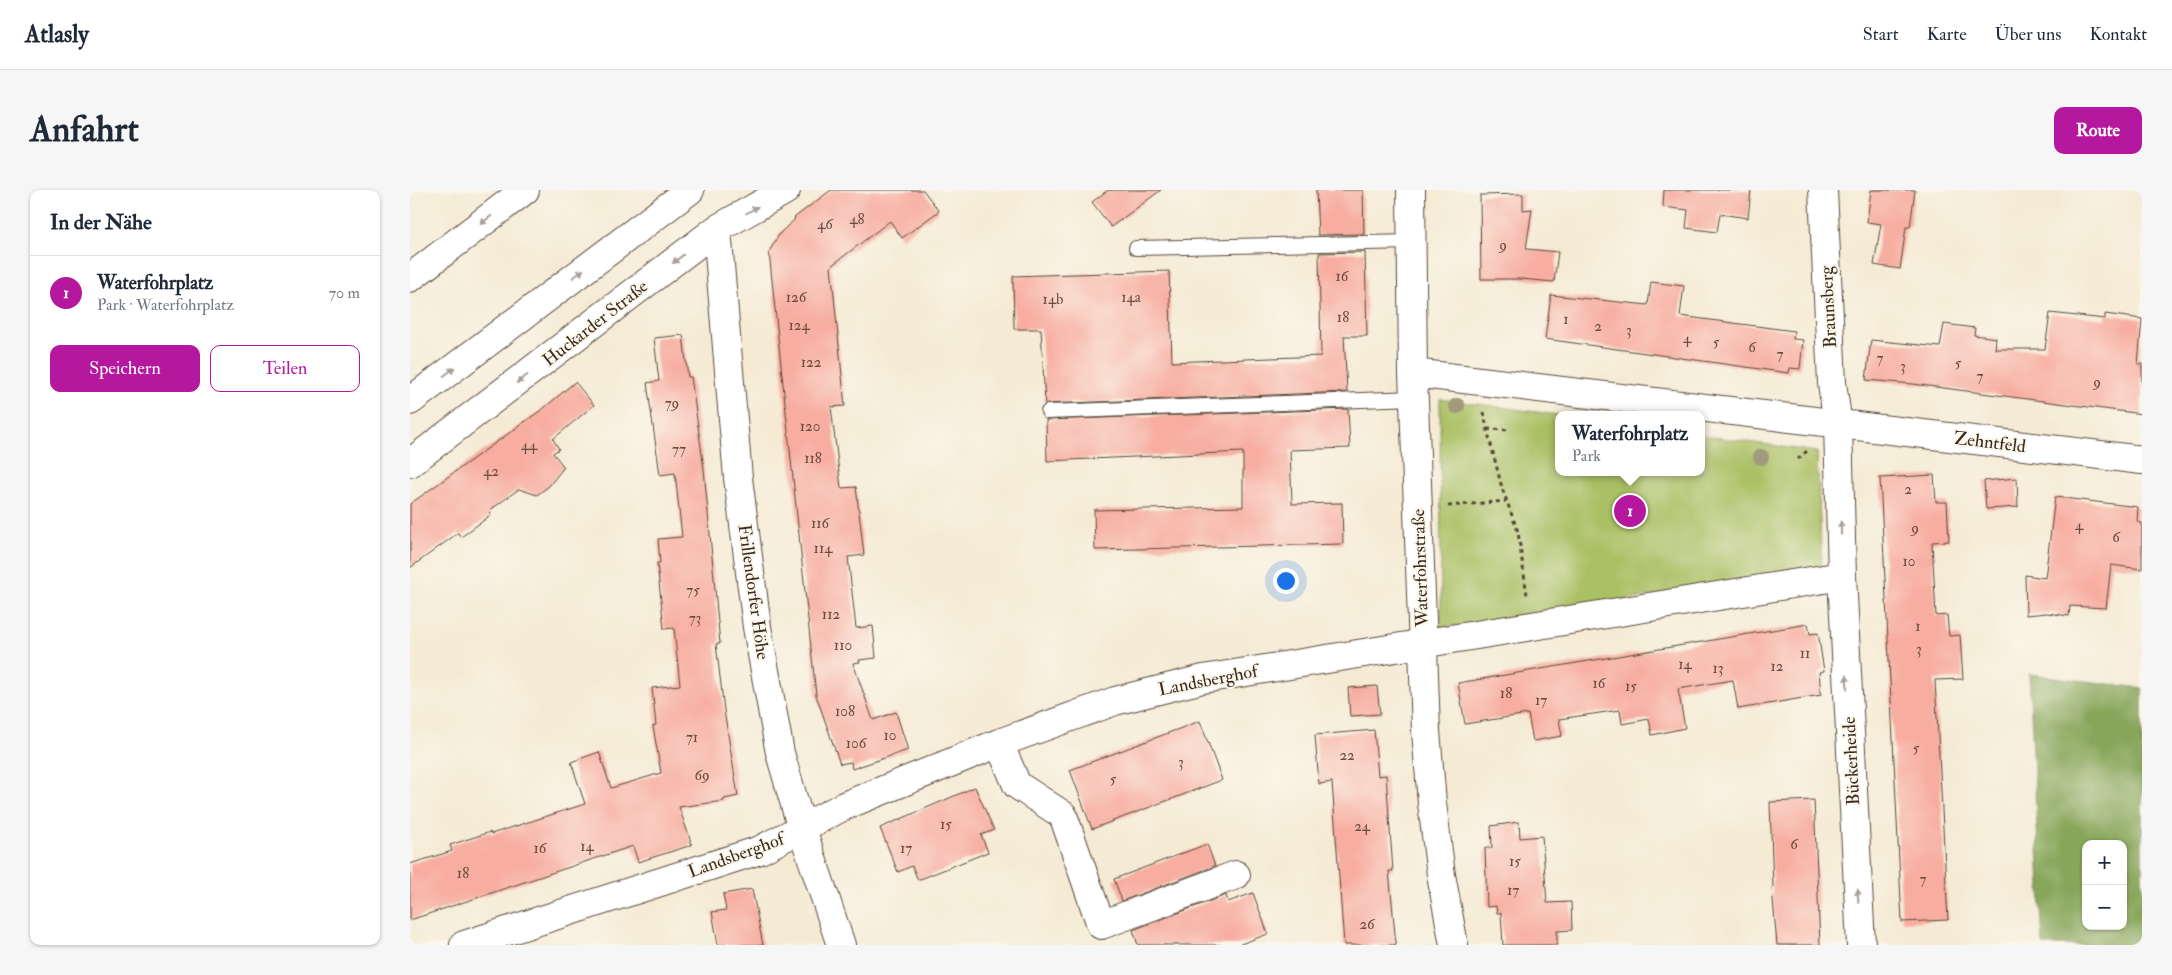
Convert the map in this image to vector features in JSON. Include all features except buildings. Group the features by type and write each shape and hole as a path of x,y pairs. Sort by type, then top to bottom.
{"main road":[{"path":"410,278 525,190"},
{"path":"410,401 690,190"},
{"name":"Huckarder Straße","path":"410,463 717,229 786,190"},
{"name":"Waterfohrstraße","path":"1411,190 1417,507 1432,803 1441,876 1454,945"},
{"name":"Braunsberg","path":"1823,190 1832,383 1838,424 1842,576"},
{"name":"Frillendorfer Höhe","path":"717,229 738,478 757,627 780,753 802,829 841,945"},
{"name":"Zehntfeld","path":"1414,385 1484,382 2142,460"},
{"name":"Landsberghof","path":"464,945 760,850 844,806 999,743 1115,701 1203,679 1423,643 1530,628 1842,576"},
{"name":"Bückerheide","path":"1842,576 1861,945"},
{"path":"999,743 1017,785 1063,815 1101,925 1236,876"}],"lane":[{"path":"1136,248 1412,242"},
{"path":"1048,412 1414,385"}],"path":[{"path":"1484,382 1483,402 1486,429 1506,500 1518,532 1526,582 1530,628"},
{"path":"1486,429 1510,430"},
{"path":"1417,507 1458,506 1506,500"}],"green space":[{"path":"1440,399 1555,414 1555,476 1705,476 1705,436 1817,452 1822,570 1441,628"},
{"path":"2029,674 2142,688 2142,945 2043,945"}],"place":[{"name":"Waterfohrplatz","path":"1630,511"}]}
